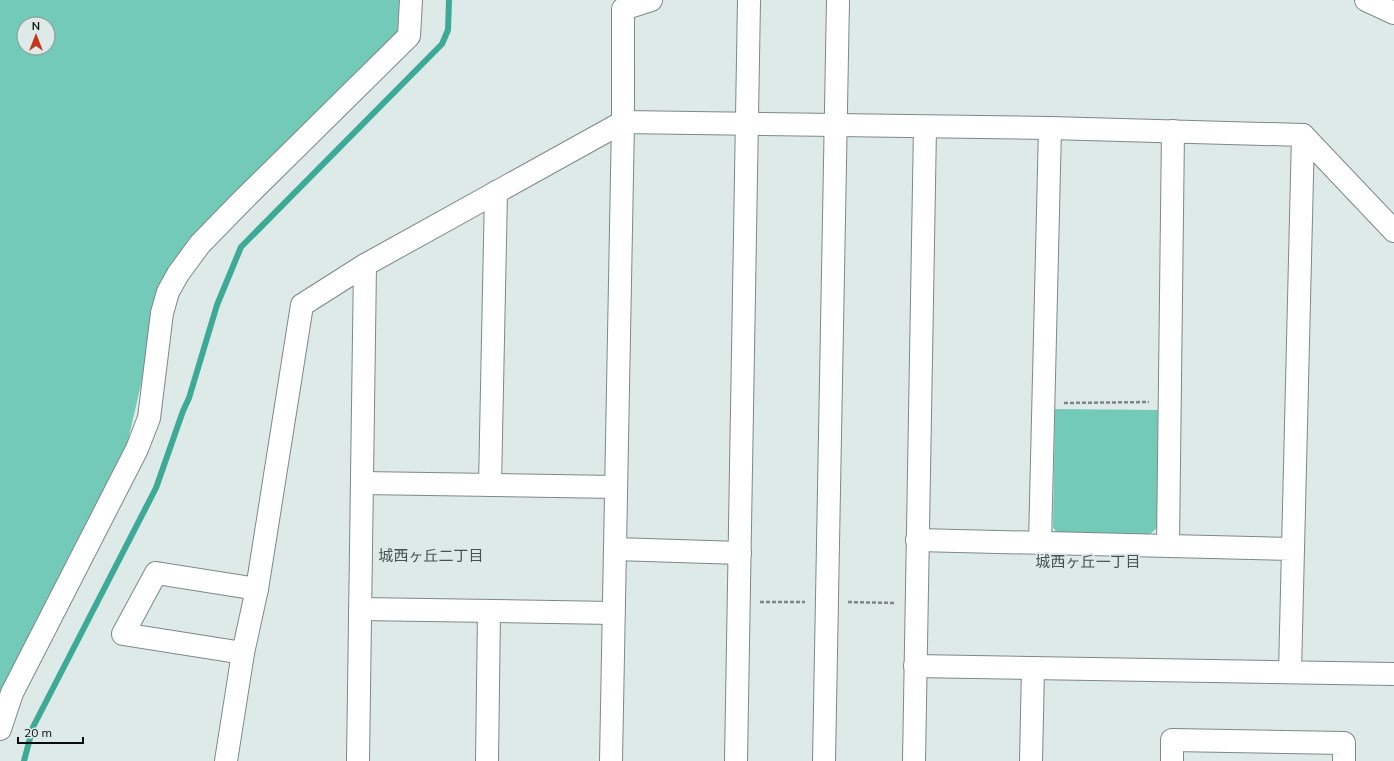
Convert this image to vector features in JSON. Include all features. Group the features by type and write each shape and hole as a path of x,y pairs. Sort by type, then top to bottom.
{"street":[{"path":"0,728 12,692 137,449 147,424 162,313 168,292 200,244 409,36 411,0"},
{"path":"611,761 623,122 623,9 651,0"},
{"path":"736,761 749,0"},
{"path":"824,761 838,0"},
{"path":"1366,0 1394,13"},
{"path":"226,761 244,653 257,589 302,305 365,265 623,122 1050,128 1303,135 1394,231"},
{"path":"914,761 925,127"},
{"path":"1040,543 1050,128"},
{"path":"1168,545 1173,131"},
{"path":"1290,672 1303,135"},
{"path":"490,485 496,192"},
{"path":"358,761 365,265"},
{"path":"362,483 616,486"},
{"path":"917,540 1293,549"},
{"path":"615,550 740,553"},
{"path":"244,653 123,634 156,573 257,589"},
{"path":"360,609 614,613"},
{"path":"487,761 489,611"},
{"path":"915,666 1394,674"},
{"path":"1031,761 1033,668"},
{"path":"1172,761 1172,740 1344,743 1344,761"}],"path":[{"path":"1044,403 1170,402"}],"green space":[{"path":"0,0 407,0 402,36 279,162 157,314 122,467 0,711"},
{"path":"1055,409 1158,410 1157,528 1150,534 1058,533 1053,528"}],"waterway":[{"path":"24,761 33,727 156,488 189,398 217,305 241,247 442,44 448,30 449,0"}],"district":[{"name":"城西ヶ丘二丁目","path":"431,556"},
{"name":"城西ヶ丘一丁目","path":"1088,562"}]}
